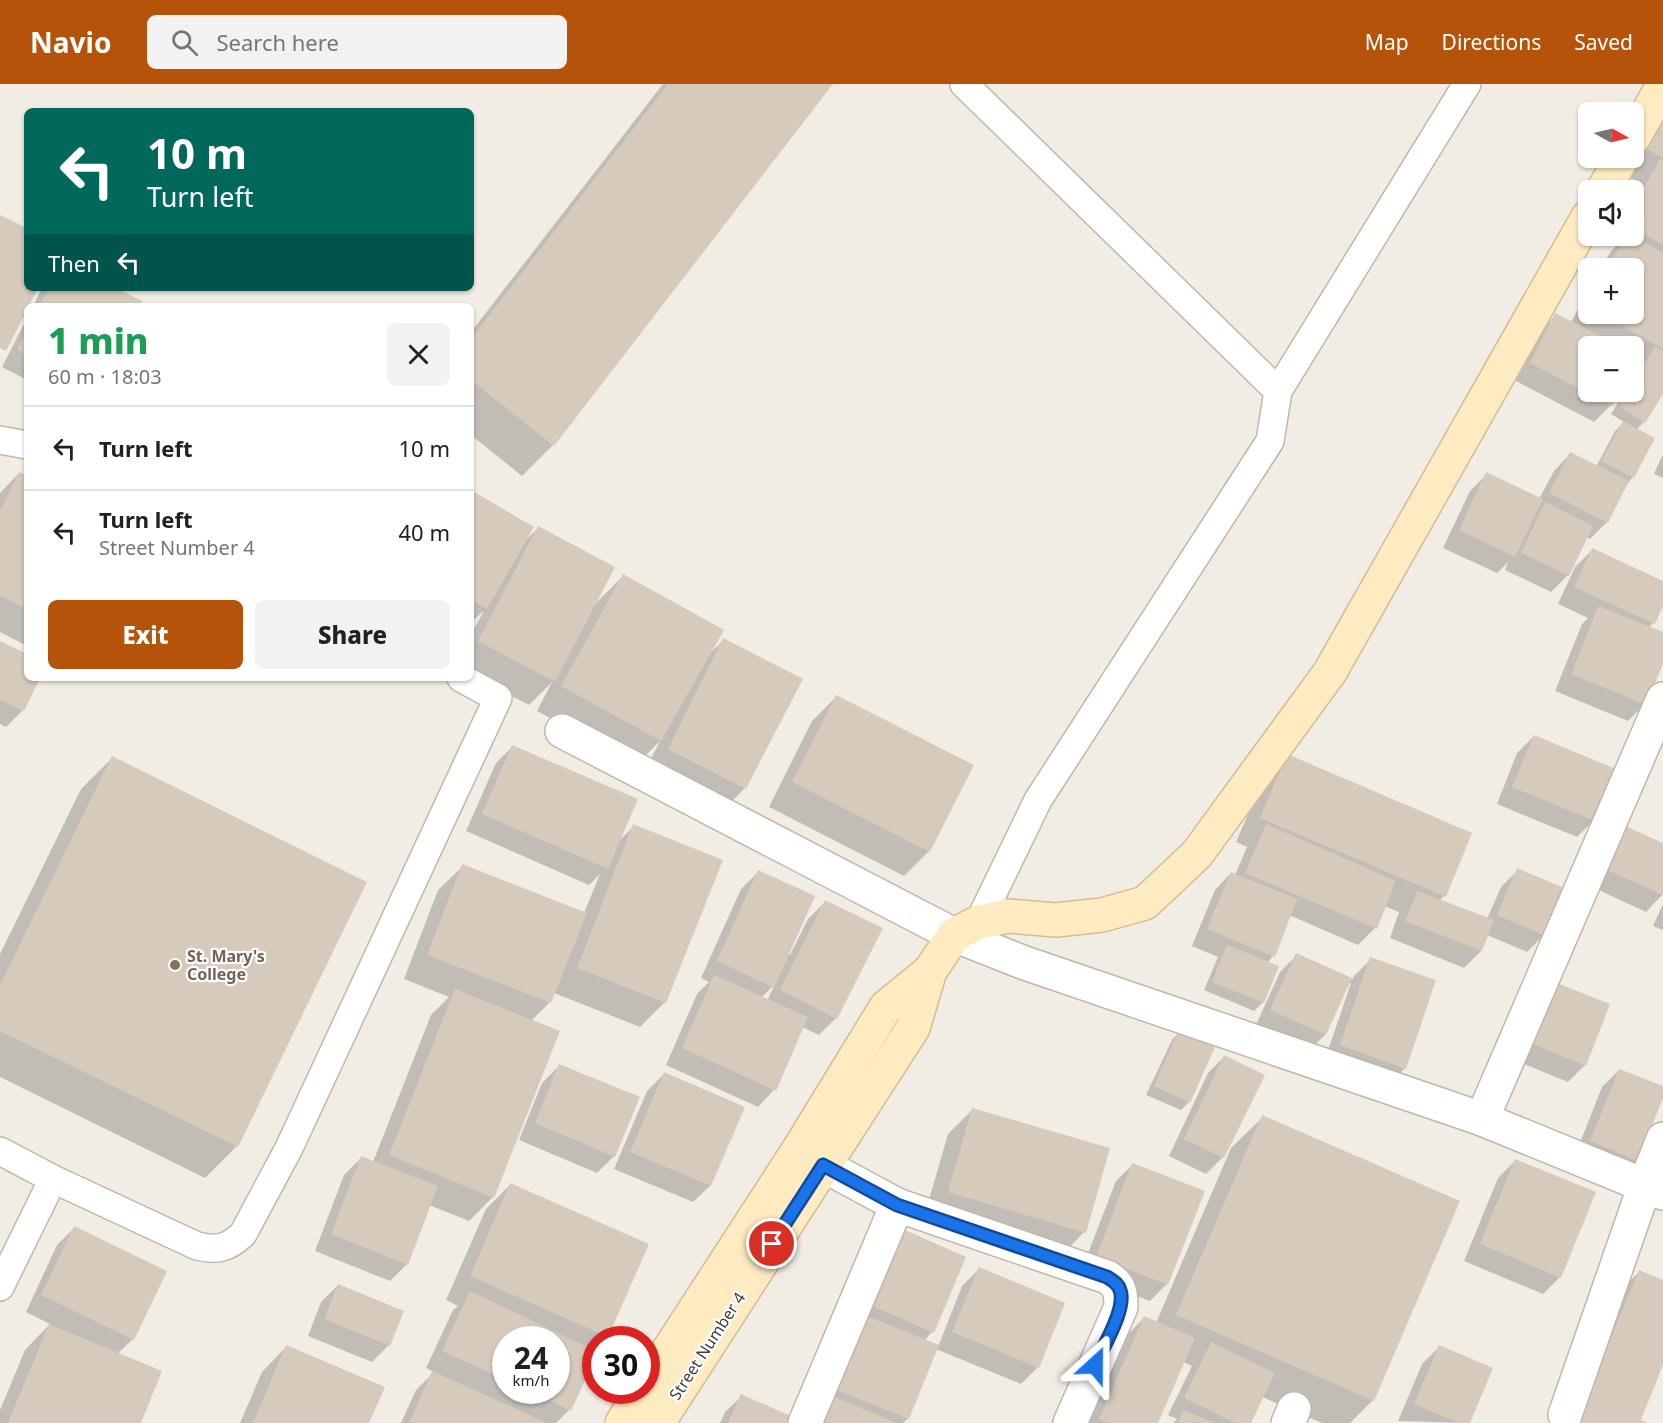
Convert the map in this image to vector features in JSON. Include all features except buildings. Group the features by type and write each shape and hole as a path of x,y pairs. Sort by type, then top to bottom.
{"street":[{"path":"1644,119 1663,85"},
{"path":"930,971 967,928 1009,916 1068,919 1102,915 1145,903 1197,854 1330,672 1578,235"},
{"path":"1482,1119 1663,699"},
{"path":"562,731 967,928 1022,962 1482,1119 1654,1189"},
{"name":"Street Number 4","path":"660,1363 799,1149 886,1006 930,971"},
{"name":"Street Number 4","path":"658,1423 913,1028 930,971"},
{"path":"1564,1419 1654,1189 1663,1139"},
{"path":"823,1165 897,1205 1107,1277 1117,1283 1121,1293 1121,1307 1070,1423"},
{"path":"805,1423 897,1205"},
{"name":"Street Number 4","path":"622,1423 634,1404"}],"lane":[{"path":"964,84 1278,392"},
{"path":"967,928 1038,800 1270,441 1278,392 1467,84"},
{"path":"0,440 24,444"},
{"path":"0,1151 53,1179 197,1246 206,1248 231,1244 243,1234 289,1148 498,698 467,681"},
{"path":"0,1287 53,1179"}],"place":[{"name":"St. Mary's College","path":"175,965"}],"route":[{"path":"772,1244 823,1165 897,1205 1107,1277 1117,1283 1121,1293 1121,1307 1095,1365"}]}
